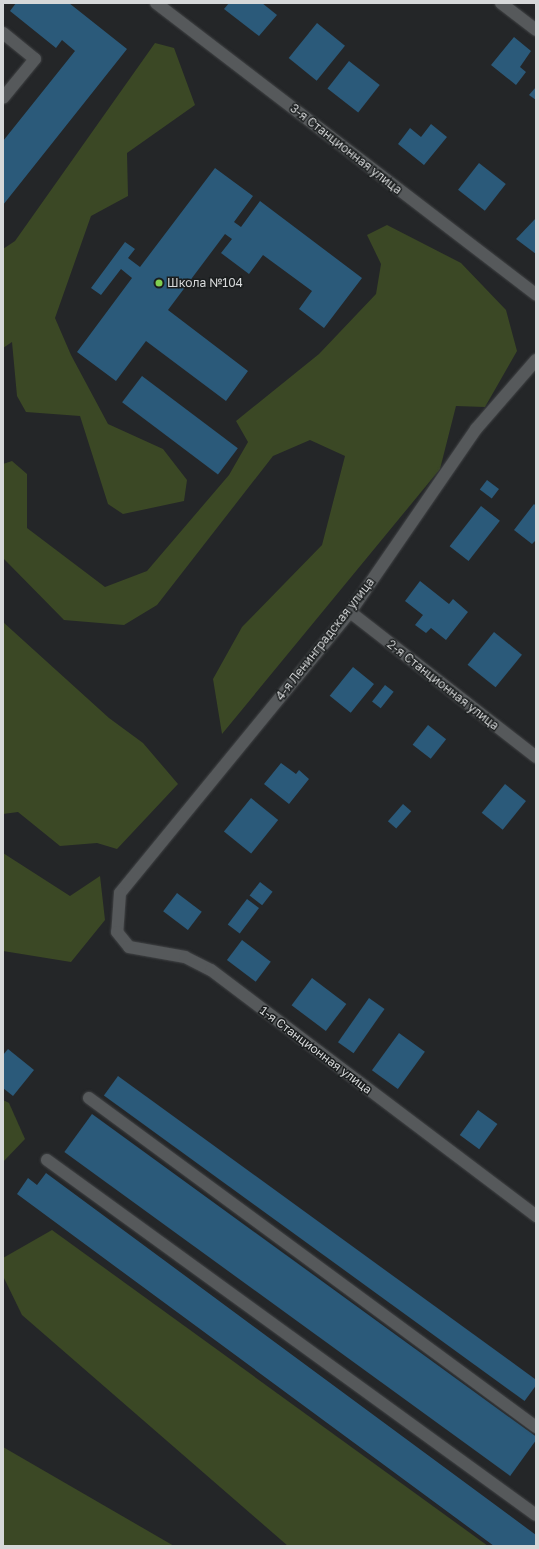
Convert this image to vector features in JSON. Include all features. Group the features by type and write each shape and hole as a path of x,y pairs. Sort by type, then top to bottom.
{"street":[{"name":"3-я Станционная улица","path":"156,3 536,295"},
{"path":"501,3 536,30"},
{"path":"3,33 35,58 3,98"},
{"name":"4-я Ленинградская улица","path":"120,893 350,612 476,429 536,360"},
{"name":"2-я Станционная улица","path":"350,612 536,757"},
{"name":"1-я Станционная улица","path":"120,893 117,932 130,947 185,957 212,970 536,1216"},
{"path":"89,1098 536,1427"},
{"path":"47,1160 536,1516"}],"green space":[{"path":"155,43 174,48 195,105 127,153 128,196 91,216 55,318 71,355 108,424 163,449 187,480 184,501 123,514 108,504 80,416 26,412 17,396 12,342 3,348 3,249 15,241"},
{"path":"387,225 461,263 506,310 517,351 485,407 456,406 440,469 222,734 213,679 242,627 322,545 345,456 310,440 273,456 157,605 124,625 64,620 3,558 3,464 12,461 27,474 27,528 105,587 147,571 229,475 248,442 236,421 319,354 376,294 381,264 367,235"},
{"path":"3,622 109,718 143,743 178,784 117,849 97,843 60,846 18,812 3,814"},
{"path":"3,853 70,896 100,876 105,920 71,962 3,951"},
{"path":"3,1100 9,1103 25,1139 3,1162"},
{"path":"52,1230 488,1546 288,1546 22,1315 3,1276 3,1258"},
{"path":"3,1447 174,1546 3,1546"}],"building":[{"path":"16,3 69,3 127,49 3,205 3,141 75,51 62,40 56,48 10,11"},
{"path":"229,3 262,3 277,15 259,36 224,9"},
{"path":"317,23 345,46 317,81 289,58"},
{"path":"514,37 531,51 520,67 526,72 516,85 491,65"},
{"path":"349,61 380,85 358,113 327,89"},
{"path":"536,87 536,100 529,95"},
{"path":"431,124 447,137 424,165 398,144 410,128 421,137"},
{"path":"479,163 506,184 485,211 458,190"},
{"name":"Школа №104","path":"215,168 253,196 234,222 241,227 260,201 362,278 324,328 299,309 312,291 263,255 249,274 221,253 232,239 225,234 168,310 248,371 226,401 146,341 116,381 77,352 132,278 121,269 101,295 91,288 125,242 135,249 128,258 140,267"},
{"path":"536,218 536,254 516,239"},
{"path":"142,376 238,448 218,475 122,402"},
{"path":"487,480 499,489 492,499 480,490"},
{"path":"534,504 536,506 536,540 532,544 514,530"},
{"path":"481,506 500,521 469,561 450,546"},
{"path":"420,581 449,604 453,599 468,612 446,640 431,628 426,633 415,625 423,615 405,601"},
{"path":"494,632 522,655 496,687 468,665"},
{"path":"353,667 374,684 351,713 330,696"},
{"path":"385,685 394,692 381,708 372,702"},
{"path":"428,725 446,739 431,759 413,745"},
{"path":"281,763 296,774 299,770 309,779 289,804 264,784"},
{"path":"505,784 526,801 503,830 482,813"},
{"path":"251,798 278,820 251,853 224,831"},
{"path":"403,804 411,811 396,829 388,821"},
{"path":"260,882 273,892 262,905 250,895"},
{"path":"177,893 202,912 188,930 163,911"},
{"path":"247,899 259,908 240,934 228,925"},
{"path":"242,940 271,962 256,982 227,960"},
{"path":"312,978 346,1004 326,1031 292,1005"},
{"path":"369,998 385,1009 354,1053 338,1042"},
{"path":"399,1033 425,1052 398,1089 372,1070"},
{"path":"8,1049 34,1070 13,1096 3,1088 3,1055"},
{"path":"118,1076 536,1380 536,1385 525,1401 104,1095"},
{"path":"478,1110 497,1124 479,1149 460,1135"},
{"path":"92,1114 536,1437 536,1440 510,1476 64,1152"},
{"path":"46,1173 536,1535 536,1546 494,1546 17,1194 28,1178 37,1185"}],"place":[{"name":"Школа №104","path":"159,283"}]}
